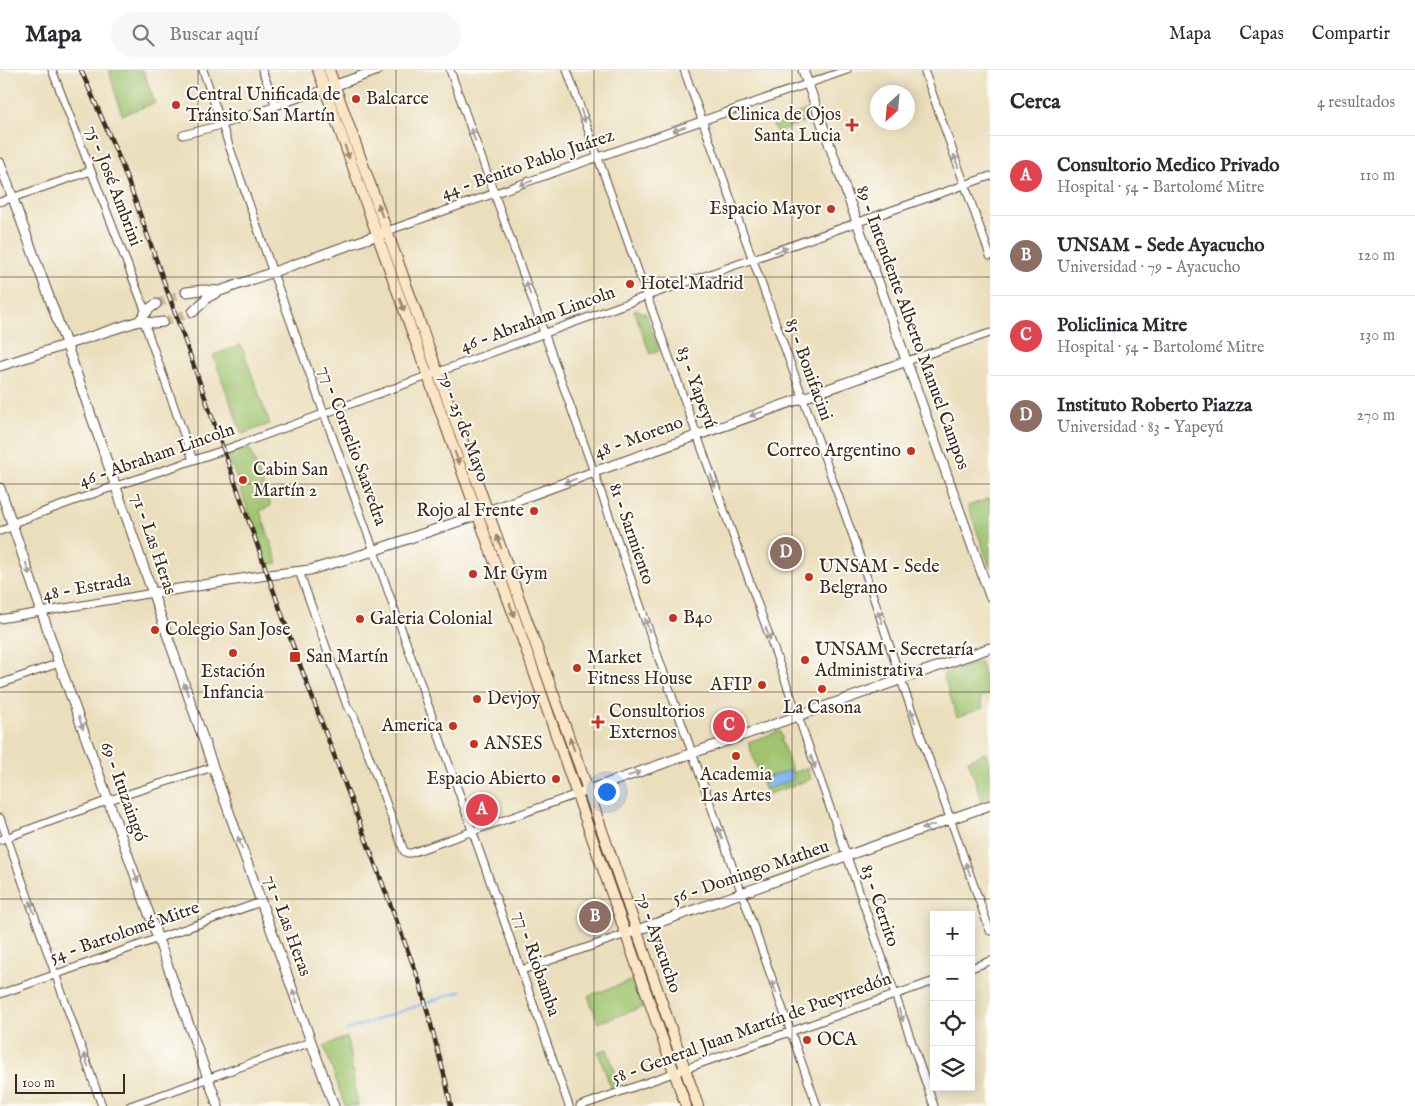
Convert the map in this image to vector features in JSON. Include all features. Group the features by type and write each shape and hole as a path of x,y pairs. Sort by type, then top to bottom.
{"main road":[{"name":"79 - 25 de Mayo","path":"318,70 330,88 387,231 588,790"},
{"name":"79 - 25 de Mayo","path":"330,70 330,88 376,235 577,794"},
{"name":"79 - Ayacucho","path":"588,790 698,1106"},
{"name":"79 - Ayacucho","path":"577,794 686,1106"}],"street":[{"name":"75 - José Ambrini","path":"52,70 145,310 143,319 193,460"},
{"name":"77 - Cornelio Saavedra","path":"203,70 273,273 374,551 472,831"},
{"path":"262,70 276,106"},
{"path":"183,135 221,125 378,70"},
{"name":"81 - Sarmiento","path":"450,70 594,472 817,1106"},
{"name":"83 - Yapeyú","path":"567,70 646,296 798,716"},
{"name":"85 - Bonifacini","path":"684,70 854,539 901,680 990,931"},
{"name":"89 - Intendente Alberto Manuel Campos","path":"803,70 990,596"},
{"name":"44 - Benito Pablo Juárez","path":"193,312 208,297 220,291 847,70"},
{"path":"924,70 990,256"},
{"name":"71 - Las Heras","path":"0,163 67,346 213,767 334,1106"},
{"path":"0,202 91,171"},
{"name":"46 - Abraham Lincoln","path":"0,531 116,486 193,460 646,296 990,176"},
{"name":"44 - Benito Pablo Juárez","path":"186,292 220,291"},
{"path":"0,366 67,346 143,319 156,304"},
{"path":"143,319 154,323 163,322"},
{"name":"48 - Moreno","path":"299,572 374,551 906,361 990,333"},
{"name":"69 - Ituzaingó","path":"0,488 59,663 218,1106"},
{"path":"299,572 347,706 354,716 404,851 407,853 990,648"},
{"name":"48 - Estrada","path":"0,619 260,576 299,572"},
{"path":"0,684 59,663"},
{"name":"83 - Cerrito","path":"798,716 934,1106"},
{"path":"4,839 109,800 213,767"},
{"name":"56 - Domingo Matheu","path":"522,970 990,805"},
{"path":"0,818 4,839 56,974 102,1106"},
{"name":"77 - Riobamba","path":"472,831 570,1106"},
{"name":"54 - Bartolomé Mitre","path":"0,994 261,902"},
{"path":"975,967 990,961"},
{"name":"58 - General Juan Martín de Pueyrredón","path":"580,1106 930,982"},
{"path":"130,1106 311,1042"}],"green space":[{"path":"110,70 143,70 155,103 122,115"},
{"path":"807,110 810,120 776,132 773,124 782,121 781,119"},
{"path":"636,309 646,314 659,351 650,354 634,310"},
{"path":"241,345 270,424 242,434 213,355"},
{"path":"249,447 271,506 260,511 278,563 267,565 228,454"},
{"path":"990,498 990,568 968,506"},
{"path":"491,540 496,548 570,753 564,746"},
{"path":"980,661 990,694 980,697 983,708 957,717 943,674"},
{"path":"780,731 783,739 781,740 793,773 807,768 811,779 766,795 748,742"},
{"path":"986,753 990,765 990,798 982,801 968,760"},
{"path":"583,797 586,797 630,926 628,926"},
{"path":"634,936 670,1040 665,1034"},
{"path":"633,980 643,1007 598,1023 588,996"},
{"path":"347,1037 358,1106 345,1106 324,1046"},
{"path":"607,1049 620,1085 611,1088 598,1052"}],"water":[{"path":"790,770 793,780 767,789 763,779"}],"waterway":[{"path":"347,1030 461,991"}],"tunnel":[{"path":"156,304 186,292"},
{"path":"163,322 193,312"}],"railway":[{"path":"81,70 135,200 297,657 420,983 451,1106"}],"place":[{"name":"Balcarce","path":"356,99"},
{"name":"Central Unificada de Tránsito San Martín","path":"176,105"},
{"name":"Clinica de Ojos Santa Lucia","path":"852,125"},
{"name":"Espacio Mayor","path":"831,209"},
{"name":"Hotel Madrid","path":"630,284"},
{"name":"Correo Argentino","path":"911,451"},
{"name":"Cabin San Martín 2","path":"243,480"},
{"name":"Rojo al Frente","path":"534,511"},
{"name":"Instituto Roberto Piazza","path":"786,553"},
{"name":"Mr Gym","path":"473,574"},
{"name":"UNSAM - Sede Belgrano","path":"809,577"},
{"name":"B40","path":"673,618"},
{"name":"Galeria Colonial","path":"360,619"},
{"name":"Colegio San Jose","path":"155,630"},
{"name":"Estación Infancia","path":"233,653"},
{"name":"San Martín","path":"295,657"},
{"name":"UNSAM - Secretaría Administrativa","path":"805,660"},
{"name":"Market Fitness House","path":"577,668"},
{"name":"AFIP","path":"762,685"},
{"name":"La Casona","path":"822,689"},
{"name":"Devjoy","path":"477,699"},
{"name":"Consultorios Externos","path":"598,722"},
{"name":"America","path":"453,726"},
{"name":"Policlinica Mitre","path":"729,726"},
{"name":"ANSES","path":"474,744"},
{"name":"Academia Las Artes","path":"736,756"},
{"name":"Espacio Abierto","path":"556,779"},
{"name":"Consultorio Medico Privado","path":"482,810"},
{"name":"UNSAM - Sede Ayacucho","path":"595,917"},
{"name":"OCA","path":"807,1040"}]}
